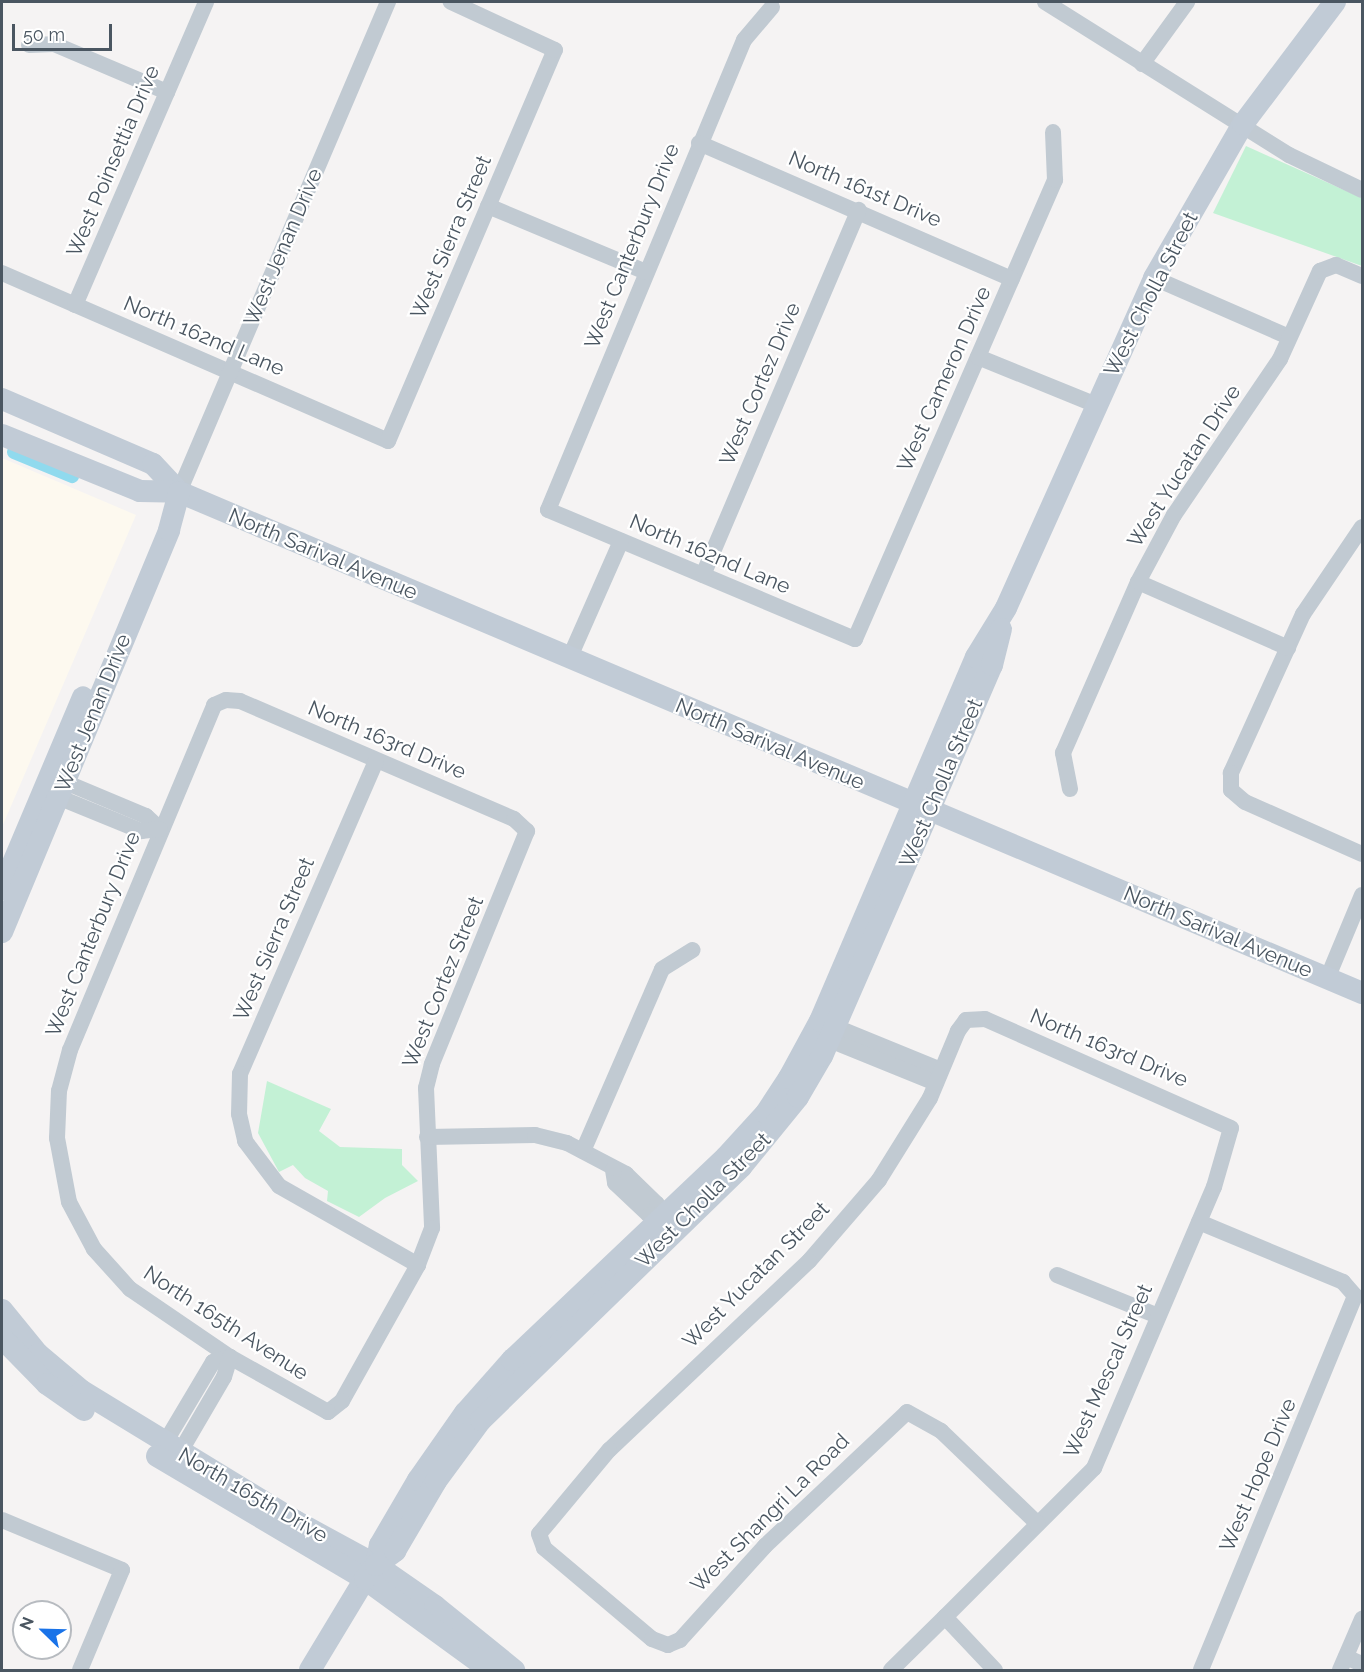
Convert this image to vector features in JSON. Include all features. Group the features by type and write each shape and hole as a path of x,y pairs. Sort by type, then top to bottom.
{"street":[{"name":"West Poinsettia Drive","path":"75,305 206,2"},
{"name":"West Jenan Drive","path":"2,932 57,788 169,530 179,492 388,2"},
{"name":"West Sierra Street","path":"388,441 555,50 451,2"},
{"path":"1045,2 1142,64 1243,124 1289,155 1362,190"},
{"path":"1142,64 1187,2"},
{"name":"West Cholla Street","path":"309,1671 371,1572 395,1551 449,1462 481,1420 668,1224 766,1113 825,1030 920,807 992,665 1006,608 1154,278 1243,124 1335,2"},
{"name":"West Canterbury Drive","path":"548,510 699,143 744,40 772,7"},
{"path":"29,45 54,44 167,92"},
{"name":"West Cameron Drive","path":"855,639 1055,180 1053,132"},
{"name":"North 161st Drive","path":"699,143 859,210 1012,279"},
{"path":"488,206 646,272"},
{"name":"West Cortez Drive","path":"702,575 859,210"},
{"name":"West Yucatan Drive","path":"1070,789 1064,753 1138,582 1174,515 1280,359 1320,271 1336,265 1362,276"},
{"name":"North 162nd Lane","path":"2,273 388,441"},
{"path":"1154,278 1289,337"},
{"path":"978,357 1096,405"},
{"name":"North Sarival Avenue","path":"5,405 153,464 179,492"},
{"name":"North Sarival Avenue","path":"2,435 140,491 179,492 1362,993"},
{"name":"North 162nd Lane","path":"548,510 855,639"},
{"path":"1362,527 1303,614 1231,773 1231,790 1245,802 1362,854"},
{"path":"570,659 621,541"},
{"path":"1138,582 1288,648"},
{"name":"West Canterbury Drive","path":"69,1202 57,1138 59,1091 70,1050 160,829 214,705 226,700"},
{"name":"North 163rd Drive","path":"226,700 240,701 514,819 527,831"},
{"name":"West Sierra Street","path":"376,761 240,1074 240,1114 245,1141 279,1186 418,1265"},
{"path":"57,788 141,831 160,829"},
{"name":"West Jenan Drive","path":"2,889 57,788"},
{"name":"West Cortez Street","path":"328,1412 342,1401 418,1265 432,1228 426,1088 432,1064 527,831"},
{"path":"1327,979 1362,895"},
{"path":"583,1150 662,969 693,950"},
{"name":"North 163rd Drive","path":"966,1020 985,1019 1220,1120 1231,1128"},
{"name":"West Yucatan Street","path":"668,1645 652,1639 544,1548 538,1534 609,1450 809,1261 892,1164 939,1077 966,1020"},
{"path":"825,1030 939,1077"},
{"name":"West Mescal Street","path":"891,1671 1094,1468 1199,1222 1231,1128"},
{"path":"427,1137 535,1135 583,1150 613,1170 615,1183 649,1215 668,1224"},
{"name":"North 165th Avenue","path":"69,1202 94,1249 130,1289 230,1357 328,1412"},
{"name":"West Hope Drive","path":"1199,1222 1343,1282 1355,1296 1201,1671"},
{"path":"1057,1275 1158,1316"},
{"name":"North 165th Drive","path":"2,1311 56,1371 169,1454 371,1572 435,1606 514,1671"},
{"path":"2,1338 47,1384 93,1417 169,1454 224,1377 230,1357"},
{"name":"West Shangri La Road","path":"668,1645 680,1641 765,1546 907,1412 941,1431 1038,1524"},
{"path":"2,1520 122,1570 80,1671"},
{"name":"North 165th Drive","path":"371,1572 490,1671"},
{"path":"945,1617 995,1671"},
{"path":"1362,1619 1343,1664 1362,1664"}],"shaded area":[{"path":"2,458 136,515 2,827"}],"green space":[{"path":"1246,146 1362,198 1362,266 1213,213"},
{"path":"267,1081 331,1109 319,1131 340,1147 402,1149 402,1165 418,1181 385,1198 359,1217 327,1201 328,1191 305,1178 293,1165 279,1172 258,1133"}],"waterway":[{"path":"14,452 72,476"}]}
